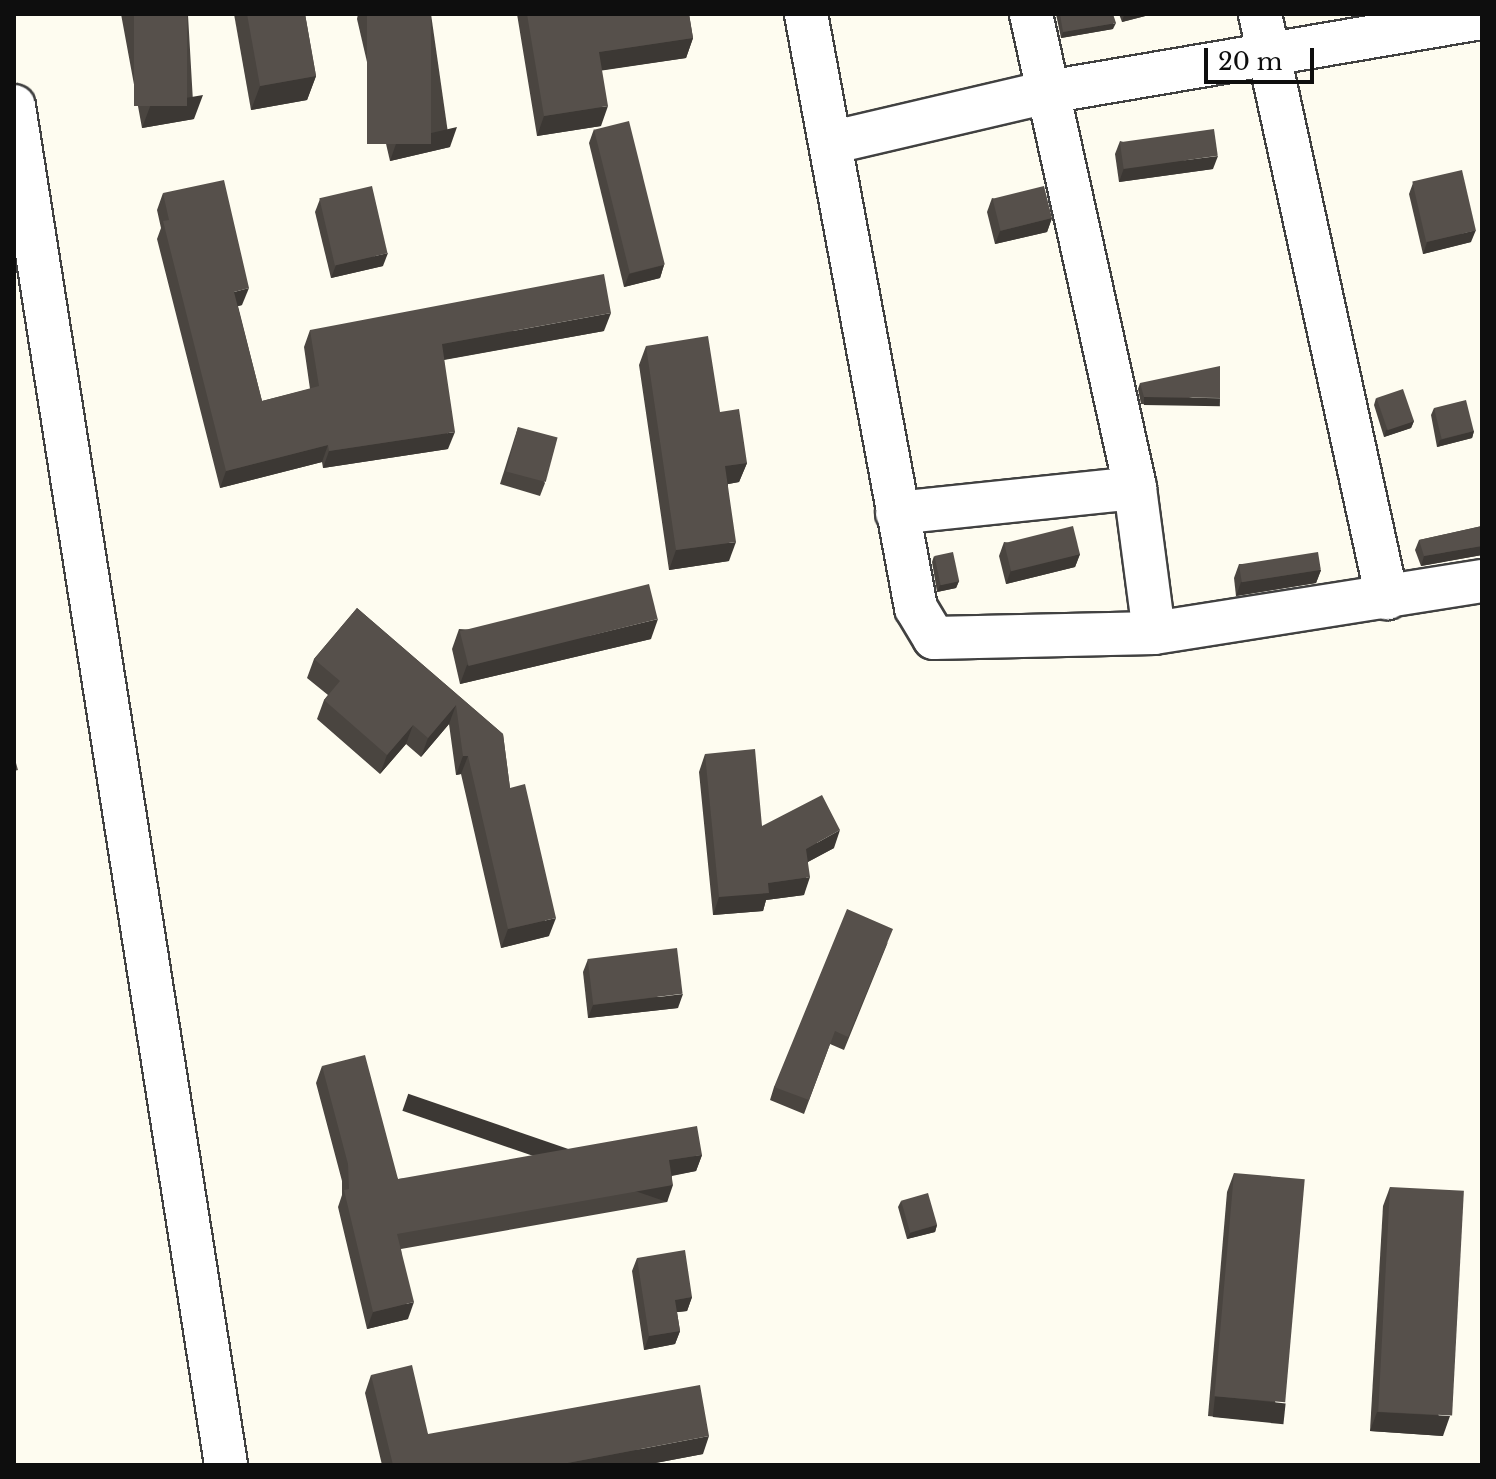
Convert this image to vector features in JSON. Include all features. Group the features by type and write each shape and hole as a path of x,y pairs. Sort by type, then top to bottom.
{"street":[{"path":"806,14 834,142 916,608 934,638 1154,633 1482,581"},
{"path":"1031,14 1135,488 1154,633"},
{"path":"1260,14 1387,598"},
{"path":"834,142 1048,92 1482,18"},
{"path":"14,106 22,193 226,1465"},
{"path":"897,513 1135,488"}],"building":[{"path":"134,14 187,14 187,106 134,106"},
{"path":"247,14 305,14 316,76 260,86"},
{"path":"367,14 431,14 431,144 367,144"},
{"path":"527,14 689,14 693,38 599,52 608,106 544,116"},
{"path":"1060,14 1113,14 1116,23 1063,32"},
{"path":"629,121 665,265 630,273 594,130"},
{"path":"1214,129 1218,156 1124,169 1120,142"},
{"path":"1462,170 1476,230 1426,242 1412,181"},
{"path":"224,180 249,288 234,292 262,401 319,386 310,330 604,274 611,313 442,344 455,432 329,451 328,445 226,471 163,221 169,220 163,193"},
{"path":"372,186 388,253 335,265 319,198"},
{"path":"1044,186 1052,218 1001,231 993,199"},
{"path":"708,336 720,412 739,409 747,463 725,466 736,542 676,550 646,346"},
{"path":"1220,366 1220,398 1144,397 1140,383"},
{"path":"1403,389 1414,421 1388,430 1377,398"},
{"path":"1466,400 1474,431 1442,439 1434,408"},
{"path":"518,427 558,438 546,482 506,471"},
{"path":"1073,526 1080,554 1011,571 1004,543"},
{"path":"1482,526 1482,546 1424,556 1419,540"},
{"path":"953,552 959,581 941,585 934,556"},
{"path":"1318,552 1321,570 1242,582 1239,565"},
{"path":"649,584 658,619 469,666 460,631"},
{"path":"357,608 503,734 510,788 525,784 556,918 508,929 468,756 463,756 456,705 428,738 413,725 387,755 324,700 340,681 314,659"},
{"path":"755,749 762,826 822,795 840,830 806,849 810,877 768,883 769,893 719,897 705,754"},
{"path":"847,909 893,929 848,1037 835,1031 809,1100 774,1087"},
{"path":"677,948 683,994 593,1005 588,959"},
{"path":"365,1055 398,1179 697,1126 702,1155 669,1160 673,1185 397,1234 414,1302 373,1312 344,1190 349,1189 348,1164 322,1066"},
{"path":"1234,1173 1305,1179 1285,1402 1214,1396"},
{"path":"1390,1187 1464,1191 1452,1416 1378,1412"},
{"path":"928,1193 937,1225 910,1232 901,1201"},
{"path":"685,1250 692,1297 675,1300 680,1331 649,1336 637,1258"},
{"path":"412,1365 428,1434 700,1385 709,1436 557,1465 393,1465 371,1375"}]}
